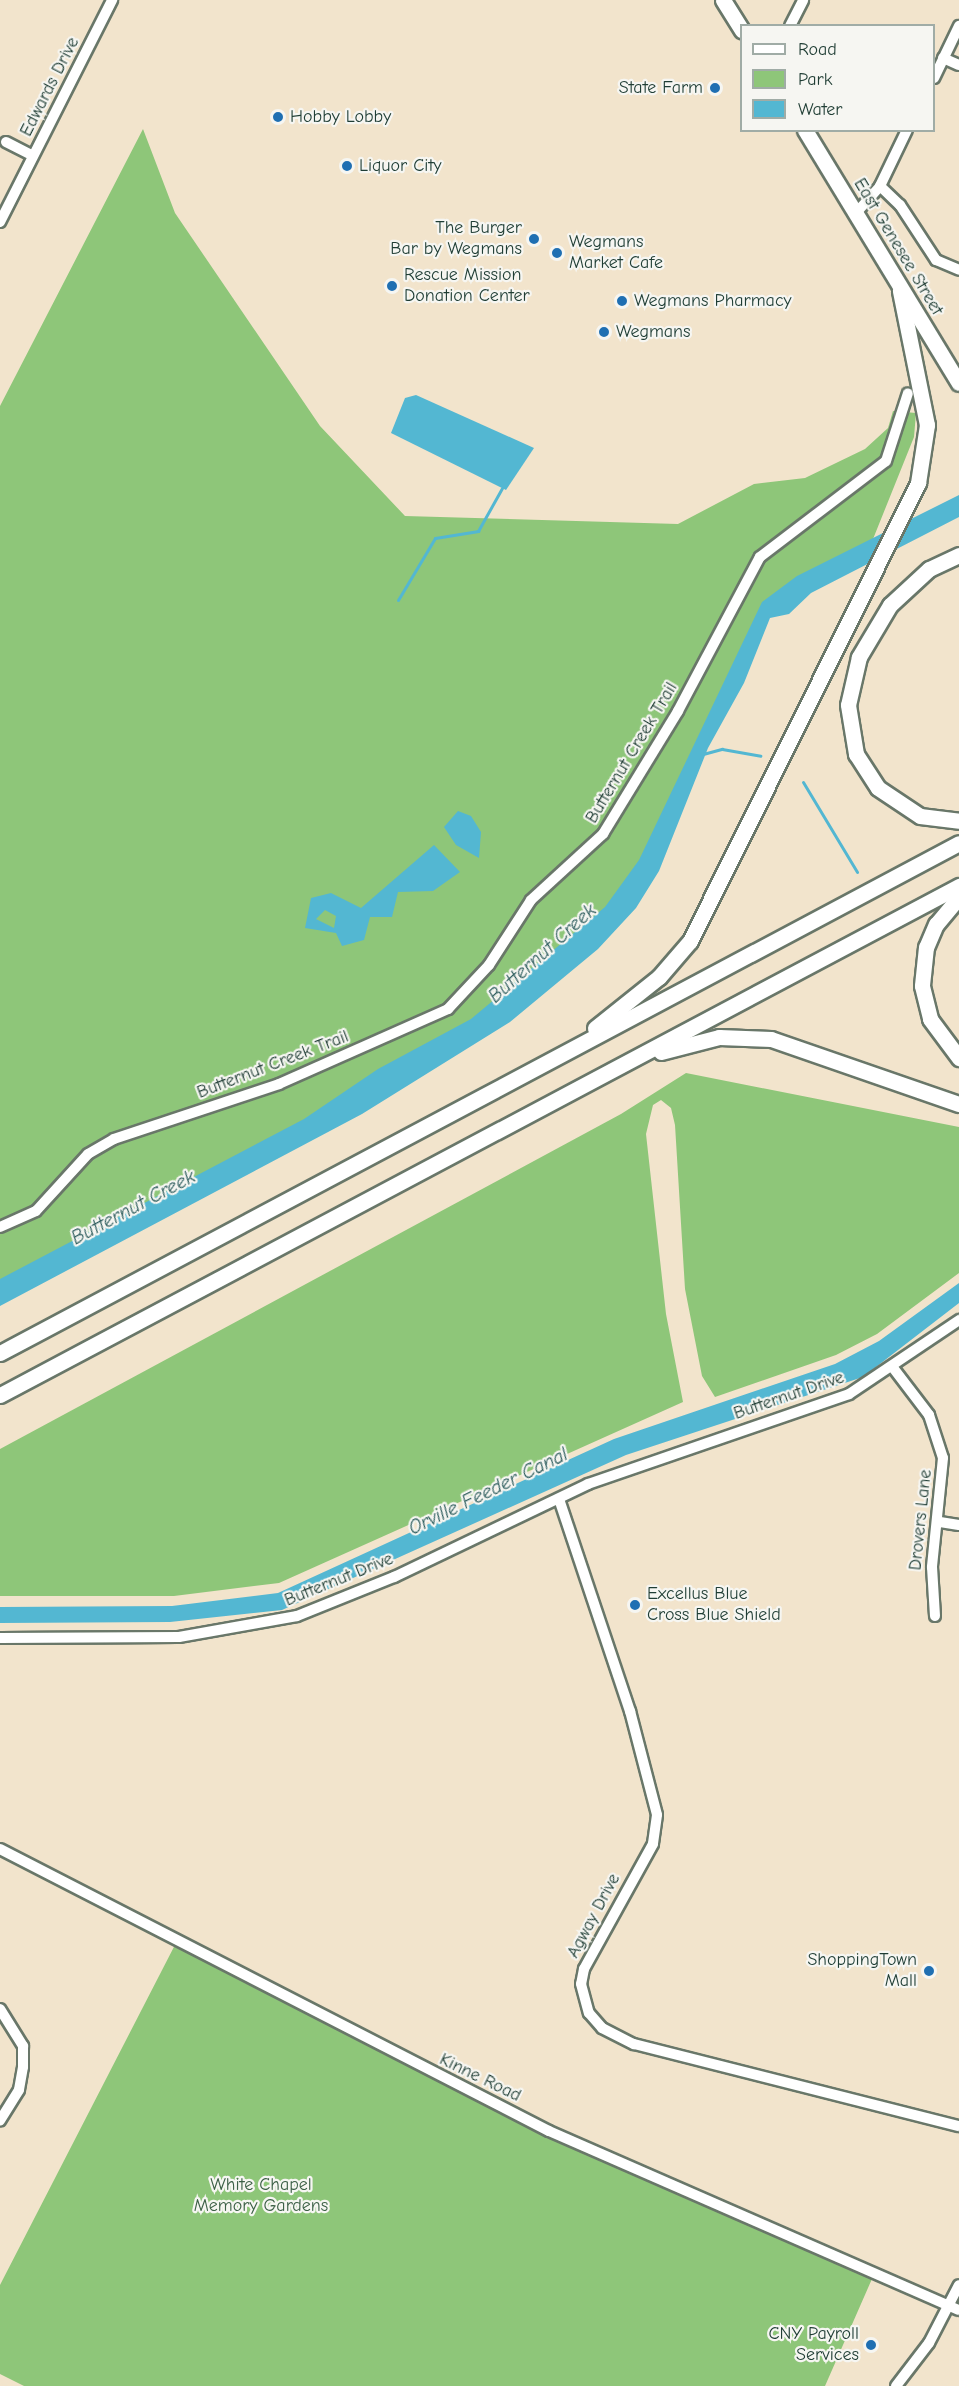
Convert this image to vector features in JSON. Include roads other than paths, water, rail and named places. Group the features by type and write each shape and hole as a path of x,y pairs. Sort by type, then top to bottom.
{"highway":[{"path":"723,0 740,28"},
{"name":"East Genesee Street","path":"806,132 900,291 959,383"},
{"path":"566,1051 644,991 690,941 909,504 925,455 927,425 900,291"},
{"path":"959,555 929,569 890,605 859,657 848,705 855,754 878,788 920,816 959,821"},
{"path":"0,1353 959,843"},
{"path":"0,1395 959,886"},
{"path":"959,897 936,924 926,947 922,986 930,1020 959,1058"},
{"path":"629,1062 718,1036 754,1036 959,1104"}],"street":[{"name":"Edwards Drive","path":"0,222 112,0"},
{"path":"791,24 803,0"},
{"path":"935,74 959,26"},
{"path":"943,58 959,65"},
{"path":"856,213 880,186 906,132"},
{"path":"6,142 33,156"},
{"path":"880,186 900,205 936,260 959,270"},
{"name":"Butternut Creek Trail","path":"0,1227 36,1211 87,1154 114,1139 279,1084 448,1009 489,965 531,900 603,834 678,711 759,557 886,461 908,393"},
{"name":"Butternut Drive","path":"0,1638 123,1641 264,1625 394,1577 559,1499 639,1465 849,1394 894,1369 959,1320"},
{"name":"Drovers Lane","path":"894,1369 935,1425 943,1458 940,1522 932,1567 935,1616"},
{"name":"Agway Drive","path":"559,1499 630,1712 657,1815 653,1844 584,1969 581,1984 589,2013 602,2028 634,2044 959,2126"},
{"path":"940,1522 959,1526"},
{"name":"Kinne Road","path":"0,1849 549,2131 954,2308"},
{"path":"0,2009 23,2046 23,2067 19,2090 0,2121"},
{"path":"896,2386 954,2308 959,2285"}],"water":[{"path":"416,395 534,448 506,490 391,433 405,398"},
{"path":"959,495 959,517 811,593 789,614 770,618 744,683 708,748 659,871 636,908 598,949 510,1022 362,1114 0,1306 0,1279 304,1119 378,1069 471,1019 605,907 639,860 762,602 797,576"},
{"path":"458,811 471,816 481,832 479,858 456,845 444,827"},
{"path":"434,845 460,872 433,891 398,892 392,917 370,917 364,940 342,946 336,933 305,928 311,898 331,893 361,908","holes":["325,910 336,916 334,928 316,919"]},
{"path":"959,1283 959,1303 863,1377 626,1455 282,1610 170,1622 0,1623 0,1607 172,1606 278,1593 614,1439 835,1364 879,1341"}],"waterway":[{"path":"398,600 435,538 478,531 502,488"},
{"path":"703,754 722,749 760,756"},
{"path":"803,782 857,872"}],"place":[{"name":"State Farm","path":"715,88"},
{"name":"Hobby Lobby","path":"278,117"},
{"name":"Liquor City","path":"347,166"},
{"name":"The Burger Bar by Wegmans","path":"534,239"},
{"name":"Wegmans Market Cafe","path":"557,253"},
{"name":"Rescue Mission Donation Center","path":"392,286"},
{"name":"Wegmans Pharmacy","path":"622,301"},
{"name":"Wegmans","path":"604,332"},
{"name":"Excellus Blue Cross Blue Shield","path":"635,1605"},
{"name":"ShoppingTown Mall","path":"929,1971"},
{"name":"CNY Payroll Services","path":"871,2345"}],"water label":[{"name":"Butternut Creek","path":"542,953"},
{"name":"Butternut Creek","path":"133,1207"},
{"name":"Orville Feeder Canal","path":"488,1491"}],"park label":[{"name":"White Chapel Memory Gardens","path":"261,2196"}]}
